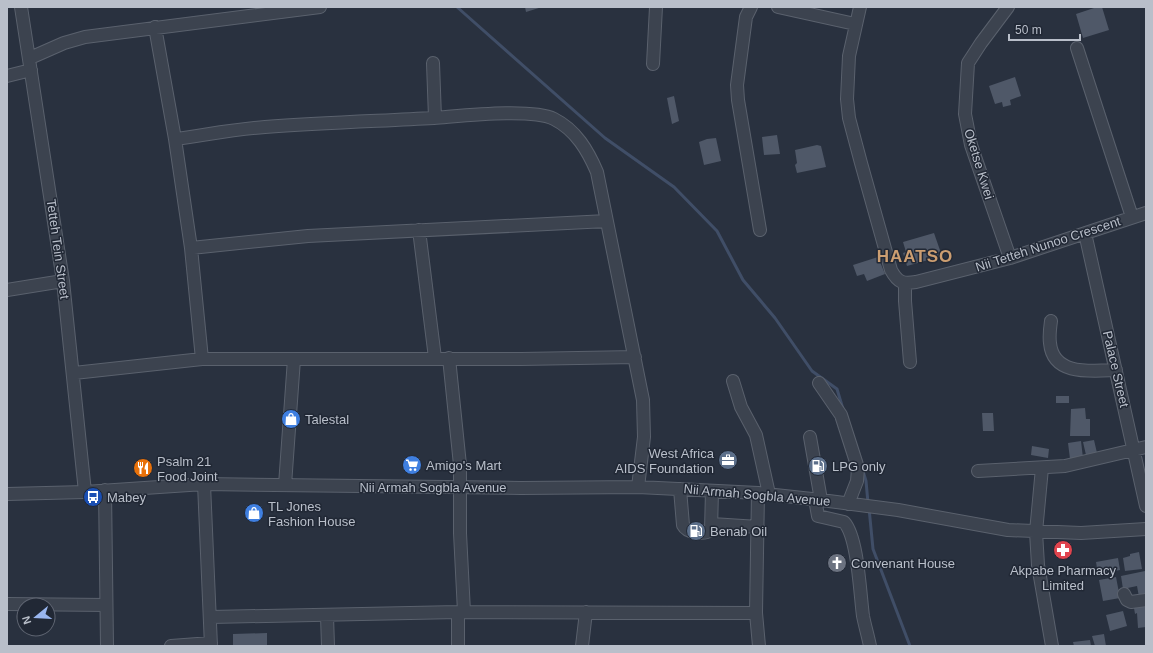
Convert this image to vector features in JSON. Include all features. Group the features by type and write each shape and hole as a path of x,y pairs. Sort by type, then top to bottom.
{"street":[{"name":"Tetteh Tein Street","path":"21,7 63,281 74,373 85,492"},
{"path":"30,58 64,43 85,37 320,7"},
{"path":"653,64 656,7"},
{"path":"751,7 746,16 737,85 738,100 760,230"},
{"path":"778,7 855,24"},
{"path":"860,7 855,24 847,75 849,118 891,270 899,282 905,284 910,362"},
{"name":"Oketse Kwei","path":"1008,7 981,42 968,63 965,114 971,145 1010,258"},
{"path":"155,27 175,139 191,248 202,359"},
{"path":"1077,48 1132,217"},
{"path":"433,63 435,118"},
{"path":"7,76 31,70"},
{"path":"175,139 263,127 538,114 554,119 568,128 590,155 597,172 635,357 643,400 644,437 638,487"},
{"name":"Nii Tetteh Nunoo Crescent","path":"905,284 1010,258 1146,213"},
{"path":"191,248 308,236 607,221"},
{"path":"419,230 435,358"},
{"name":"Palace Street","path":"1085,233 1146,506"},
{"path":"7,290 63,281"},
{"path":"1051,321 1049,341 1051,350 1056,360 1069,368 1083,371 1116,370"},
{"path":"74,373 202,359 635,357"},
{"path":"449,358 456,414 459,486 461,612 458,646"},
{"path":"285,485 294,359"},
{"path":"734,381 741,407 756,435 764,494 758,527 756,613 759,646"},
{"path":"819,383 841,415 858,468 853,504"},
{"path":"810,437 818,500 818,516 844,522 850,531 856,558 863,616 870,646"},
{"path":"978,471 1065,466 1146,447"},
{"path":"1042,468 1036,532 1038,566 1052,646"},
{"path":"171,646 212,645 204,484"},
{"name":"Nii Armah Sogbla Avenue","path":"7,494 85,492 204,484 638,487 764,494 853,504 898,510 1008,530 1081,533 1146,529"},
{"path":"680,489 683,525 685,530 689,532 708,532 711,530 712,491"},
{"path":"105,490 107,646"},
{"path":"712,524 758,527"},
{"path":"1124,594 1127,600 1131,602 1146,600"},
{"path":"7,604 106,604"},
{"path":"211,617 327,616 461,612 756,613"},
{"path":"582,646 586,612"},
{"path":"327,616 328,646"}],"building":[{"path":"525,7 542,7 526,12"},
{"path":"1097,7 1102,7 1109,30 1083,38 1076,14"},
{"path":"1015,77 1021,96 1010,100 1011,105 1003,107 1002,102 995,104 989,86"},
{"path":"674,96 679,121 672,124 667,98"},
{"path":"777,135 780,154 764,155 762,137"},
{"path":"716,138 721,161 704,165 699,142"},
{"path":"817,145 821,146 826,167 797,173 795,165 797,163 795,150"},
{"path":"934,233 942,256 907,266 903,253 906,252 903,242"},
{"path":"878,257 885,274 867,281 864,274 857,276 853,265"},
{"path":"1056,396 1069,396 1069,403 1056,403"},
{"path":"1085,408 1086,419 1090,419 1090,436 1070,436 1071,409"},
{"path":"982,413 993,413 994,431 983,431"},
{"path":"1094,440 1097,453 1086,455 1083,442"},
{"path":"1081,441 1083,458 1070,459 1068,443"},
{"path":"1032,446 1049,449 1048,458 1031,455"},
{"path":"1139,552 1142,569 1125,571 1123,558 1130,556 1130,554"},
{"path":"1118,558 1120,570 1098,574 1096,562"},
{"path":"1145,571 1146,596 1139,597 1137,586 1123,589 1121,576"},
{"path":"1116,577 1120,598 1103,601 1099,580"},
{"path":"1146,606 1146,627 1138,628 1137,613 1135,614 1134,608"},
{"path":"1123,611 1127,626 1110,631 1106,615"},
{"path":"267,633 267,646 233,646 233,634"},
{"path":"1104,634 1106,646 1095,646 1092,636"},
{"path":"1090,640 1091,646 1074,646 1073,642"}],"waterway":[{"path":"457,7 605,138 674,187 717,231 743,280 775,318 812,371 837,389 843,409"},
{"path":"863,471 866,481 868,503"},
{"path":"869,508 873,549 910,646"}],"place":[{"name":"Talestal","path":"291,419"},
{"name":"West Africa AIDS Foundation","path":"728,460"},
{"name":"Amigo's Mart","path":"412,465"},
{"name":"LPG only","path":"818,466"},
{"name":"Psalm 21 Food Joint","path":"143,468"},
{"name":"Mabey","path":"93,497"},
{"name":"TL Jones Fashion House","path":"254,513"},
{"name":"Benab Oil","path":"696,531"},
{"name":"Akpabe Pharmacy Limited","path":"1063,550"},
{"name":"Convenant House","path":"837,563"}],"district":[{"name":"HAATSO","path":"915,256"}]}
